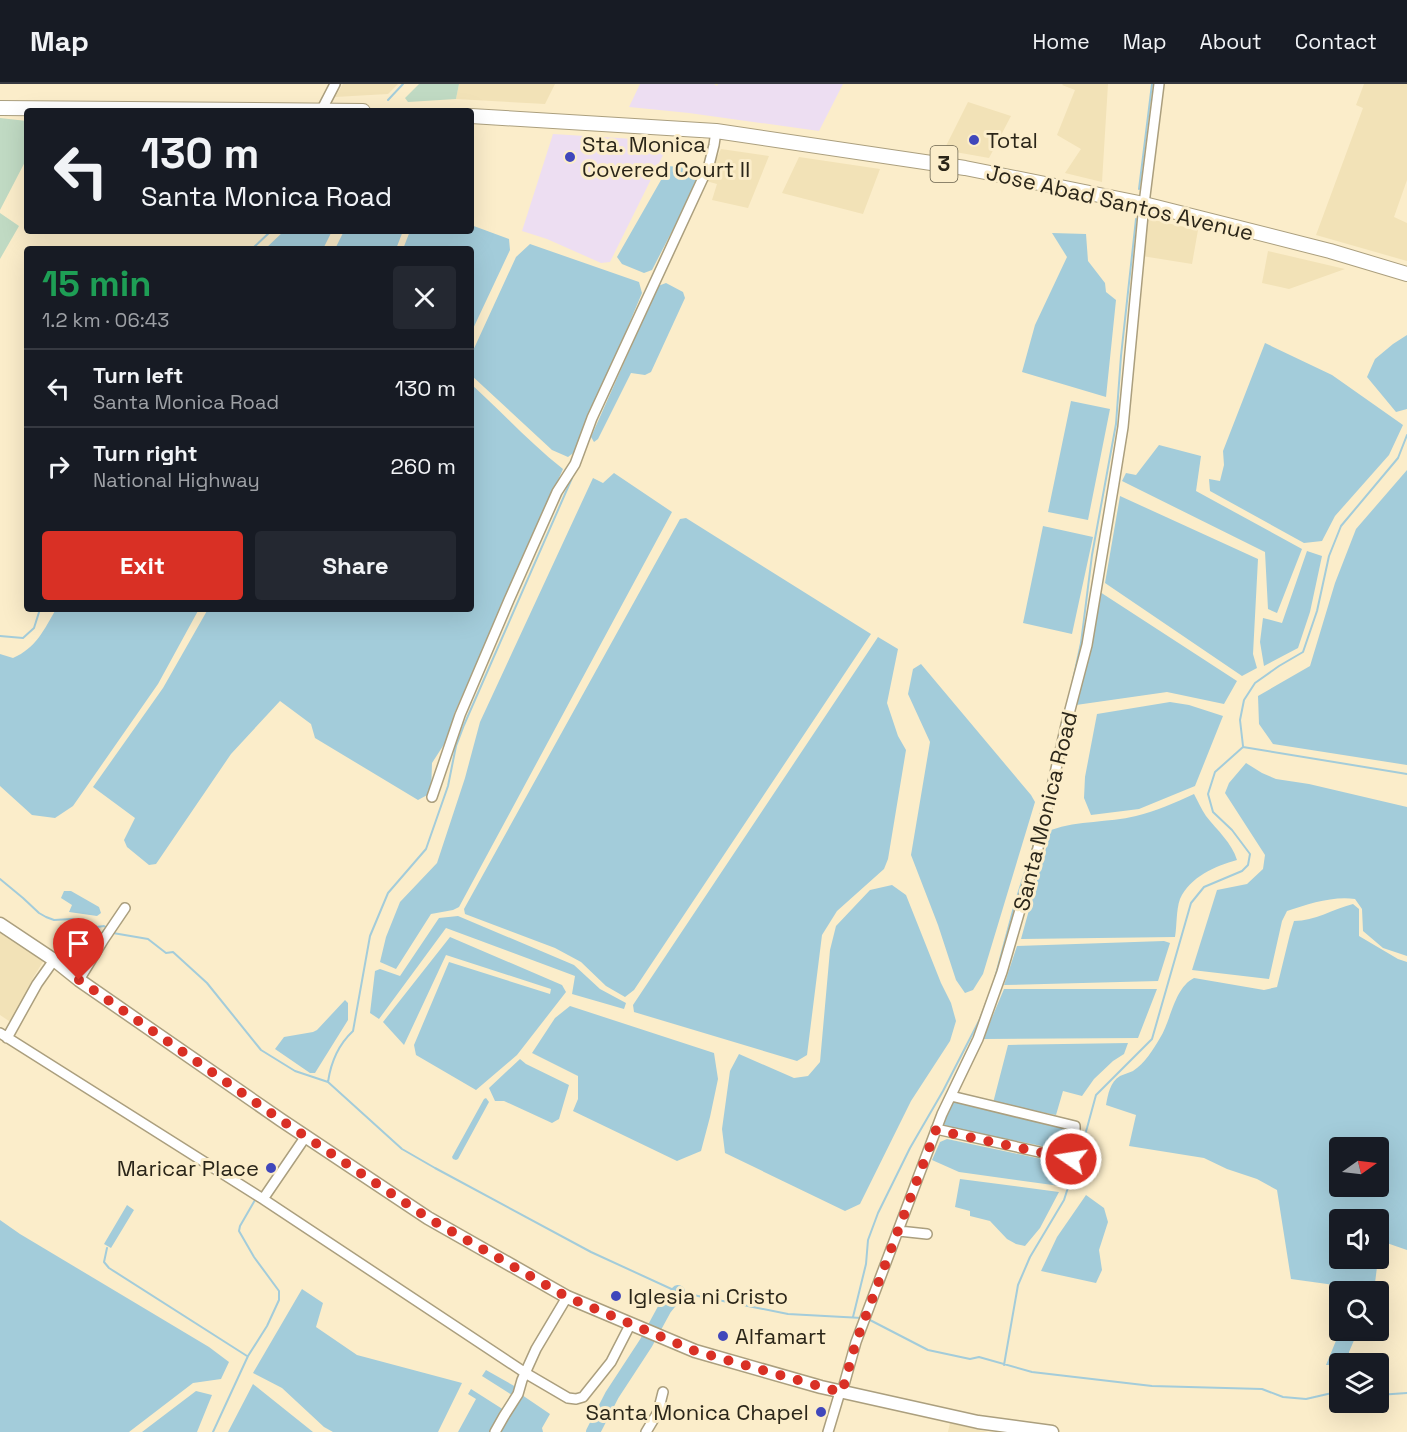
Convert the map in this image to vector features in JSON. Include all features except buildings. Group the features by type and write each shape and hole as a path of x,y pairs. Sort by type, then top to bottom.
{"highway":[{"path":"0,108 24,108"},
{"name":"Jose Abad Santos Avenue","path":"474,116 716,131 965,168 1144,204 1330,251 1407,274"}],"main road":[{"path":"0,924 428,1218 567,1297 695,1351 841,1392 1013,1430 1052,1432"}],"street":[{"path":"323,108 335,84"},
{"name":"Santa Monica Road","path":"828,1432 856,1342 936,1130 978,1039 1002,972 1038,848 1087,645 1123,427 1144,204 1159,84"},
{"path":"432,797 460,716 538,535 557,492 575,464 592,418 709,165 716,131"},
{"path":"79,980 125,908"},
{"path":"54,960 4,1036 263,1200 525,1372 568,1398 576,1400 583,1397 611,1362 632,1325"},
{"path":"936,1130 1071,1159 1076,1142 1075,1126 951,1096"},
{"path":"263,1200 306,1136"},
{"path":"899,1231 927,1234"},
{"path":"495,1432 518,1394 525,1372 567,1297"},
{"path":"646,1432 658,1412 663,1392"}],"shaded area":[{"path":"343,84 398,84 388,94 335,97"},
{"path":"459,84 555,84 545,104 456,99"},
{"path":"640,84 714,84 717,86 718,84 843,84 819,131 629,107"},
{"path":"1063,84 1108,84 1102,182 1065,173 1081,149 1057,135 1075,90"},
{"path":"1364,84 1407,84 1407,180 1394,217 1407,223 1407,261 1316,235 1363,108 1356,105"},
{"path":"968,102 1011,116 989,158 944,150"},
{"path":"553,134 667,141 669,143 610,262 601,263 547,239 522,231"},
{"path":"721,149 769,156 748,208 712,200 717,184 706,181"},
{"path":"799,157 880,169 863,214 782,193"},
{"path":"1145,218 1198,230 1192,264 1142,256"},
{"path":"1268,251 1345,269 1289,289 1262,283"},
{"path":"0,931 44,960 12,1023 0,1015"},
{"path":"950,1423 988,1432 948,1432"}],"green space":[{"path":"419,84 459,84 456,99 408,102 405,98"},
{"path":"0,118 24,121 24,164 0,210"},
{"path":"0,213 19,226 0,259"}],"water":[{"path":"669,166 685,168 701,175 652,270 644,273 622,264 617,257"},
{"path":"474,226 509,239 510,250 474,327 474,246 404,246 409,234 474,234"},
{"path":"1052,233 1086,234 1088,261 1105,283 1106,292 1116,300 1106,397 1022,372 1035,325 1067,257"},
{"path":"281,234 330,234 324,246 268,246"},
{"path":"342,234 402,234 397,246 336,246"},
{"path":"530,244 639,282 642,293 576,451 568,457 552,450 474,378 474,348 516,257"},
{"path":"666,283 683,292 685,298 651,372 645,375 631,373 598,439 594,442 591,437 658,286"},
{"path":"1407,335 1407,409 1396,412 1367,377 1375,359"},
{"path":"1265,343 1332,375 1403,425 1389,455 1335,516 1322,541 1304,543 1210,491 1209,479 1220,481 1224,465 1223,451"},
{"path":"474,387 563,469 454,714 452,732 432,763 431,793 418,800 315,738 311,724 280,701 231,754 156,864 149,865 127,847 124,840 135,818 93,787 163,688 206,612 474,612"},
{"path":"1071,401 1110,409 1088,520 1048,512"},
{"path":"1159,445 1201,456 1196,491 1302,549 1277,613 1268,609 1265,552 1122,481 1126,473 1136,475"},
{"path":"1407,470 1407,765 1273,744 1259,724 1258,696 1310,666 1335,583 1356,529"},
{"path":"614,473 672,512 459,907 431,914 396,969 380,962 386,937 400,902 437,863 465,778 480,722 593,478 603,483"},
{"path":"1120,496 1258,559 1253,654 1257,668 1242,676 1105,583"},
{"path":"686,518 871,634 634,990 625,997 606,986 581,962 555,948 465,914 464,909 680,519"},
{"path":"1043,526 1093,537 1072,634 1023,623"},
{"path":"1307,551 1322,556 1310,612 1298,648 1264,666 1260,642 1263,618 1282,623"},
{"path":"1100,592 1237,681 1224,704 1167,692 1076,705 1090,650"},
{"path":"54,612 197,612 158,684 73,806 55,818 32,815 0,786 0,654 13,658 21,654 34,644"},
{"path":"878,637 898,649 887,703 898,736 906,750 888,859 884,869 837,911 822,935 807,1055 797,1061 634,1012 633,1005"},
{"path":"921,664 1035,802 983,974 973,990 965,993 956,980 911,855 930,742 908,694 913,669"},
{"path":"1170,702 1189,705 1223,716 1195,786 1139,809 1091,815 1084,798 1085,777 1097,714"},
{"path":"1246,763 1276,779 1309,784 1407,807 1407,956 1383,948 1363,931 1362,909 1355,899 1338,899 1321,901 1287,911 1282,921 1269,979 1192,970 1217,890 1247,884 1263,869 1265,855 1225,793 1229,783"},
{"path":"1194,794 1206,816 1232,848 1237,860 1204,874 1184,891 1177,913 1175,937 1021,939 1051,830 1136,816"},
{"path":"892,885 906,895 951,1003 956,1021 950,1041 911,1101 860,1204 845,1211 725,1153 722,1129 730,1071 739,1054 794,1078 808,1076 820,1062 830,950 836,926 870,890"},
{"path":"64,891 71,891 99,907 101,913 97,916 69,912 72,905 61,898"},
{"path":"1353,904 1359,909 1359,936 1407,962 1407,1250 1389,1244 1389,1209 1329,1209 1329,1269 1377,1269 1375,1281 1329,1281 1329,1284 1291,1279 1277,1190 1257,1179 1204,1158 1129,1146 1136,1115 1106,1105 1114,1082 1120,1076 1137,1068 1152,1052 1164,1031 1177,997 1187,983 1194,978 1264,990 1277,987 1294,921 1317,917"},
{"path":"458,916 574,965 600,989 626,1003 624,1009 572,994 575,976 446,928 379,1019 370,1013 375,971 380,969 400,976 439,918"},
{"path":"450,937 562,985 566,992 517,1055 476,1090 416,1055 414,1045 449,962 550,994 551,989 446,955 404,1045 383,1022"},
{"path":"1164,941 1170,943 1158,981 1004,985 1017,946"},
{"path":"1004,989 1157,989 1138,1038 983,1039"},
{"path":"345,1000 348,1003 348,1020 315,1073 310,1073 275,1049 284,1037 317,1030"},
{"path":"570,1006 714,1053 718,1079 701,1151 677,1161 573,1111 578,1099 578,1076 532,1053 555,1018"},
{"path":"1128,1043 1124,1054 1094,1079 1082,1096 1063,1091 1056,1115 993,1103 1008,1045"},
{"path":"520,1059 569,1085 559,1119 552,1123 504,1101 495,1101 489,1088"},
{"path":"486,1098 489,1102 458,1159 453,1159 452,1157"},
{"path":"959,1102 1074,1128 1070,1140 1061,1150 943,1126 952,1103"},
{"path":"947,1139 1065,1164 1060,1186 959,1172 932,1160 940,1142"},
{"path":"960,1179 1059,1192 1040,1228 1025,1246 1007,1239 990,1221 970,1216 970,1211 955,1207"},
{"path":"1086,1195 1104,1208 1108,1222 1099,1250 1102,1270 1096,1283 1041,1271 1057,1237"},
{"path":"127,1205 134,1210 111,1248 104,1244"},
{"path":"0,1220 209,1347 229,1362 221,1379 193,1383 129,1432 0,1432"},
{"path":"302,1289 323,1303 316,1327 357,1355 462,1383 438,1432 333,1432 324,1427 282,1388 253,1373"},
{"path":"1336,1341 1354,1341 1349,1353 1331,1353"},
{"path":"486,1370 516,1387 515,1397 482,1376"},
{"path":"253,1384 313,1432 228,1432"},
{"path":"471,1389 504,1410 494,1432 458,1432 476,1399 468,1394"},
{"path":"196,1391 212,1395 197,1432 142,1432"},
{"path":"522,1395 550,1414 542,1428 543,1432 497,1432"}],"waterway":[{"path":"388,100 403,84"},
{"path":"1139,189 1152,84"},
{"path":"1070,694 1081,643 1092,555 1116,424 1136,219"},
{"path":"255,246 268,234"},
{"path":"1243,746 1240,720 1244,700 1255,683 1303,652 1317,611 1329,556 1341,526 1398,458 1407,435"},
{"path":"328,1082 336,1054 353,1031 370,936 388,893 426,849 448,786 456,746 464,725 572,478"},
{"path":"0,636 23,638 34,628 39,612"},
{"path":"1004,1365 1018,1285 1030,1257 1064,1200 1096,1095 1152,1039 1191,903 1204,887 1242,871 1248,865 1250,854 1232,830 1213,812 1208,794 1215,772 1243,747 1407,774"},
{"path":"995,978 1033,847 1056,749"},
{"path":"0,879 46,917 54,920 72,919 109,929"},
{"path":"113,933 148,939 166,953 173,952 207,983 261,1050 295,1071 328,1082 402,1149 591,1252 678,1292 788,1314 862,1318"},
{"path":"853,1317 866,1264 868,1240 878,1213 910,1148 943,1091 980,1019 987,1000"},
{"path":"213,1432 248,1356 267,1326 279,1300 279,1291 254,1257 239,1231 255,1200"},
{"path":"107,1248 104,1262 109,1268 247,1356"},
{"path":"593,1432 612,1395 646,1343 665,1308 678,1292"},
{"path":"868,1319 928,1350 970,1359 979,1357 1032,1372 1152,1386 1262,1389 1283,1397 1306,1399 1329,1394"},
{"path":"1389,1394 1407,1393"}],"place":[{"name":"Total","path":"974,140"},
{"name":"Sta. Monica Covered Court II","path":"570,157"},
{"name":"Maricar Place","path":"271,1168"},
{"name":"Iglesia ni Cristo","path":"616,1296"},
{"name":"Alfamart","path":"723,1336"},
{"name":"Santa Monica Chapel","path":"821,1412"}],"route":[{"path":"79,980 281,1120 428,1218 567,1297 695,1351 840,1392 842,1392 856,1342 936,1130 1071,1159"}]}
